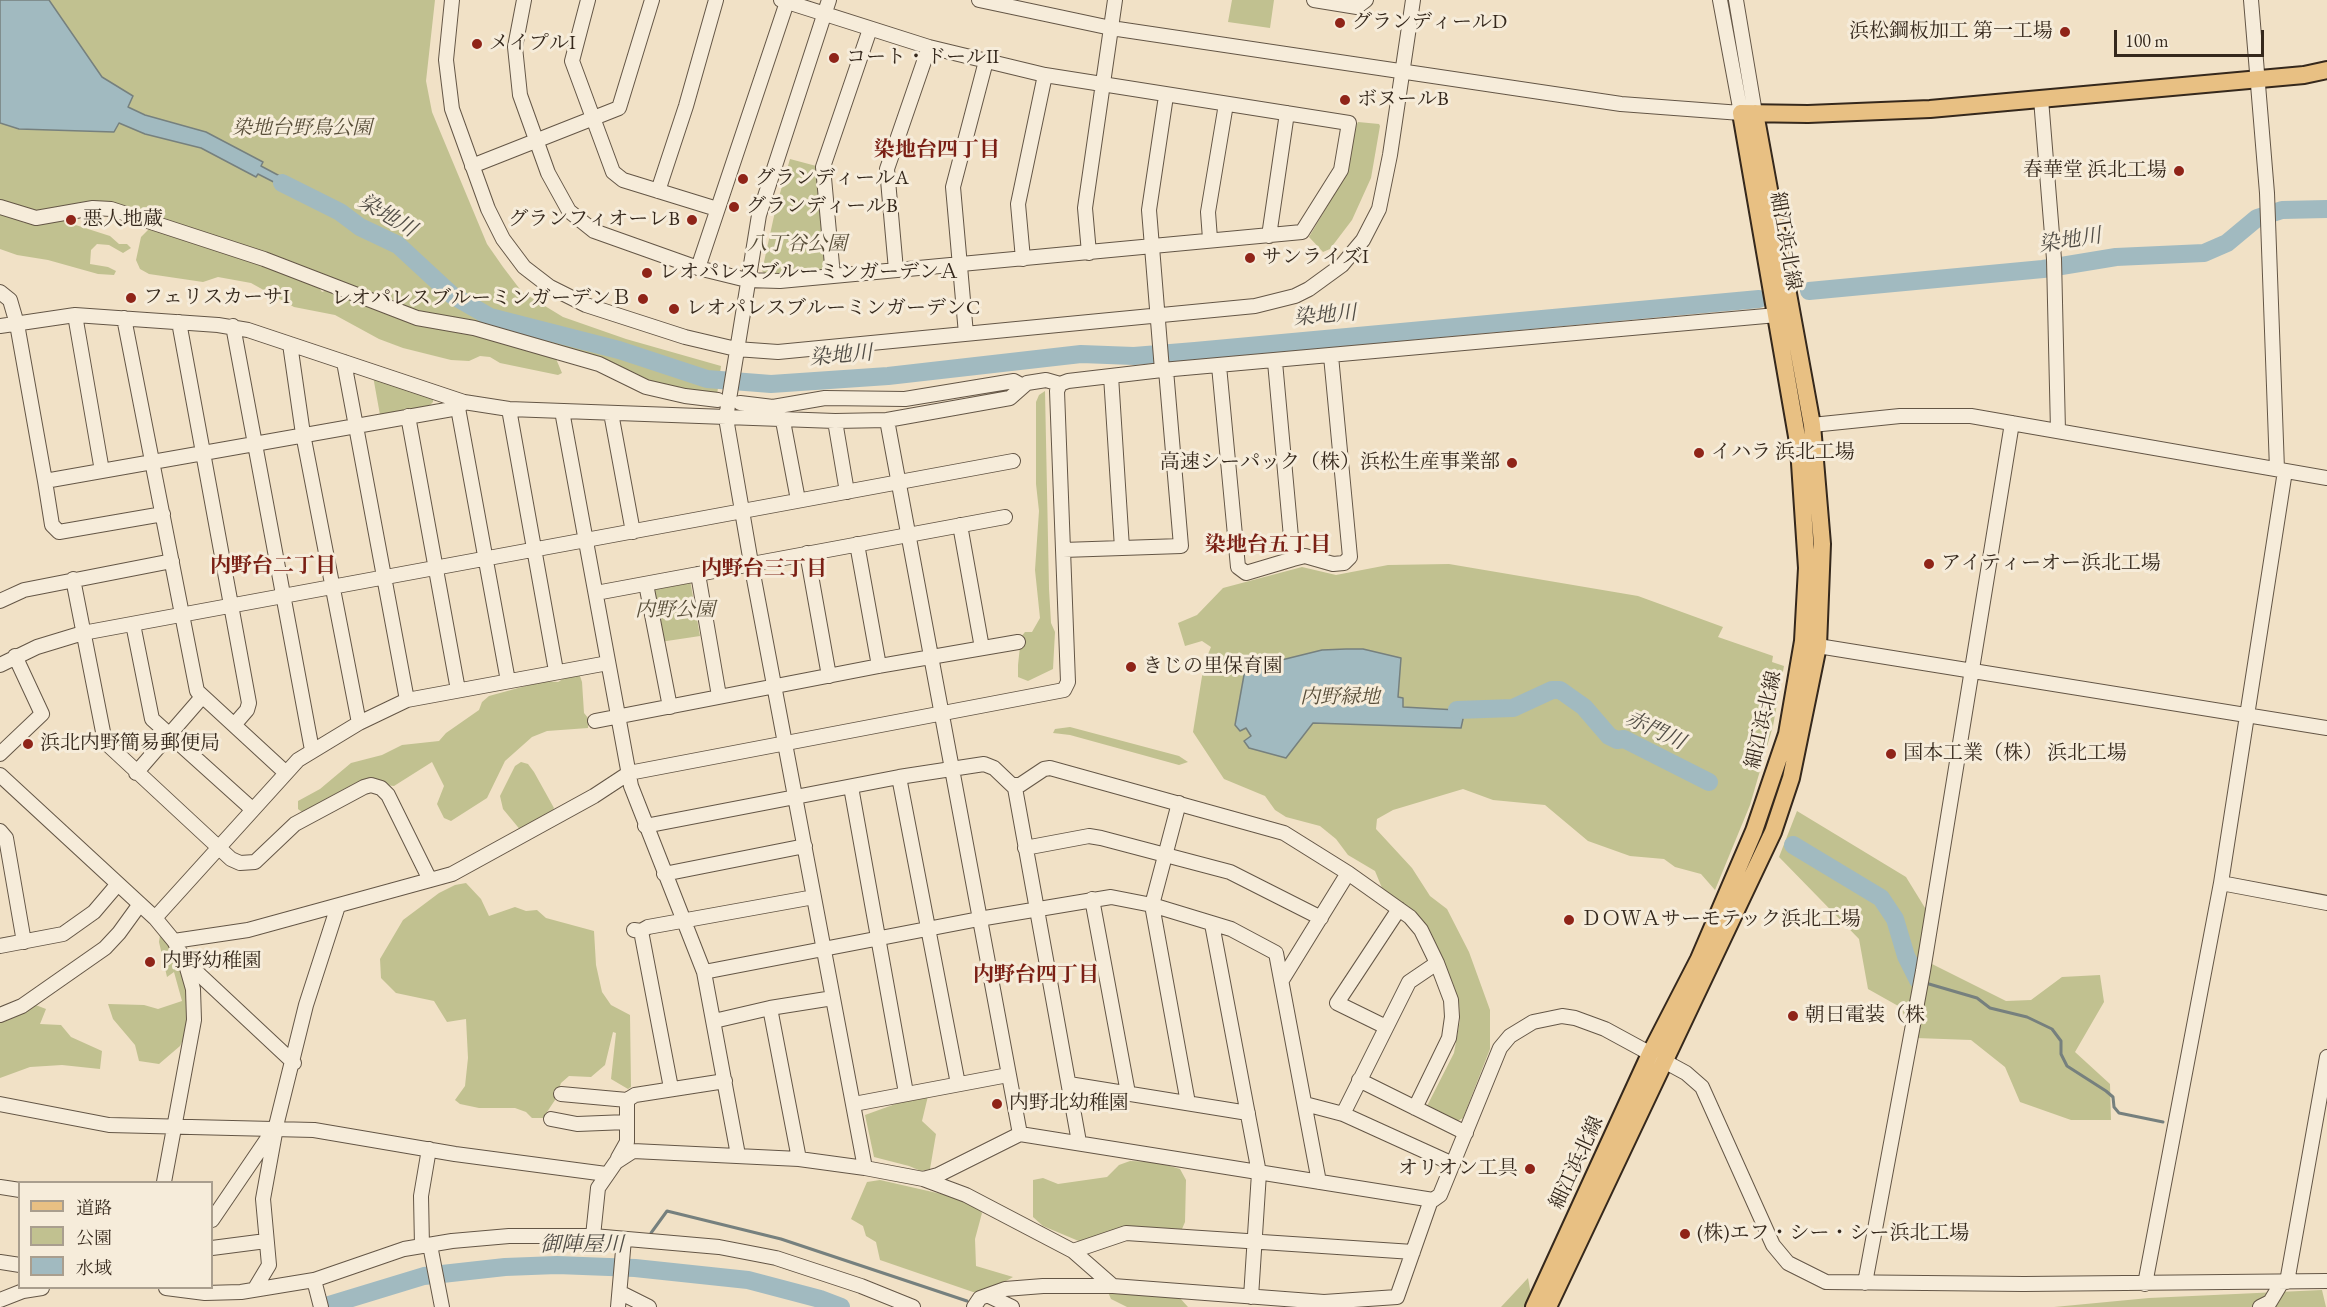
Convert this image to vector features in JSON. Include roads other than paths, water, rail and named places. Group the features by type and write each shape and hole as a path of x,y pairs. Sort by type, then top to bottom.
{"main road":[{"path":"1748,113 1922,110 2259,79 2327,70"},
{"name":"細江浜北線","path":"1548,1307 1754,831 1786,734 1801,653 1807,568 1799,448 1780,300 1748,113"},
{"name":"細江浜北線","path":"1534,1307 1657,1058 1773,832 1791,778 1818,646 1822,544 1812,425 1780,300"}],"street":[{"path":"452,0 447,35 448,87 463,143 503,239 535,277 586,305 685,337 736,350 778,352 1272,303 1309,289 1342,265 1372,225 1381,202 1413,0"},
{"path":"524,0 516,39 516,70 522,101 557,195 582,224 594,231 698,268 747,280 780,281 1302,232 1341,170 1349,123 1166,96 1045,75 928,47 824,16 784,1 698,268"},
{"path":"588,0 572,58 615,175 717,209"},
{"path":"472,166 593,119 621,105 652,0"},
{"path":"658,191 686,106 716,0"},
{"path":"829,0 759,215 726,418 741,511 865,1168"},
{"path":"979,0 1111,28 1621,104 1748,113"},
{"path":"1089,253 1085,208 1115,0"},
{"path":"1314,0 1357,7 1366,0"},
{"path":"1720,0 1748,113"},
{"path":"1736,0 1748,113"},
{"path":"2145,1284 2221,883 2281,470 2259,79 2251,0"},
{"path":"833,276 823,167 870,29"},
{"path":"896,270 887,169 928,47"},
{"path":"966,333 952,187 986,62"},
{"path":"1023,259 1018,204 1045,75"},
{"path":"1063,550 1182,546 1159,339 1149,206 1166,96"},
{"path":"2041,99 2055,276 2058,431"},
{"path":"1210,239 1208,212 1226,104"},
{"path":"1269,236 1287,113"},
{"path":"0,207 36,218 93,208 111,209 264,259 417,318 474,328 598,364 646,387 682,395 729,399 773,407 825,398 904,399 1014,381 1023,386"},
{"path":"0,292 10,300 16,324 52,525 59,532 163,514"},
{"path":"45,481 461,405 783,421 887,420 1010,398 1027,383 1046,380 1060,384 1163,367 1219,366 1331,356 1780,300"},
{"path":"75,315 102,471"},
{"path":"0,326 75,315 233,327 443,395 461,405"},
{"path":"124,318 154,462 195,682 202,697 286,773"},
{"path":"180,322 249,703 247,710 234,725"},
{"path":"233,327 312,750"},
{"path":"290,344 303,434 359,723"},
{"path":"1219,366 1238,567 1246,573 1305,556 1333,564 1344,563 1350,557 1331,356"},
{"path":"344,362 407,699"},
{"path":"1275,362 1293,559"},
{"path":"1111,376 1122,548"},
{"path":"174,941 248,930 452,874 524,836 629,773 1064,690 1068,682 1057,391 1060,384"},
{"path":"429,412 443,395"},
{"path":"461,405 508,681"},
{"path":"509,409 556,671"},
{"path":"562,411 629,773 645,826 704,972 738,1155"},
{"path":"611,413 633,532"},
{"path":"1812,425 1935,414 1971,416 2327,478"},
{"path":"408,416 434,569 458,690"},
{"path":"887,420 1020,1134"},
{"path":"783,421 798,500"},
{"path":"835,421 847,492"},
{"path":"1865,1283 1923,971 2012,423"},
{"path":"0,665 15,656 56,640 83,633 1013,461"},
{"path":"596,593 1005,517"},
{"path":"960,525 982,648"},
{"path":"857,544 879,666"},
{"path":"807,553 829,676"},
{"path":"0,601 24,590 172,561"},
{"path":"698,574 719,696"},
{"path":"73,579 102,734 109,747 218,846 240,863 255,861 295,824 370,785 381,788 388,795 430,880"},
{"path":"646,584 669,707"},
{"path":"133,624 150,714 169,735 252,809"},
{"path":"596,721 931,656 1017,642"},
{"path":"1818,646 2327,728"},
{"path":"0,754 42,714 15,656"},
{"path":"155,918 298,760 359,723 407,699 608,663"},
{"path":"136,773 202,697"},
{"path":"645,826 899,777 952,769 988,765 1019,784"},
{"path":"1019,784 1044,769 1050,768 1284,833 1400,909 1418,924 1437,963 1451,1000 1451,1030 1415,1108"},
{"path":"0,775 155,918 174,941 185,961 193,989 194,1020 164,1181"},
{"path":"899,777 926,929 958,1084"},
{"path":"1019,784 1017,800 1035,909 1079,1142"},
{"path":"851,787 906,1093"},
{"path":"1179,803 1152,905 1188,1103"},
{"path":"0,831 6,838 24,942"},
{"path":"1025,848 1089,836 1165,853 1248,879 1320,918"},
{"path":"664,874 805,846"},
{"path":"1282,980 1348,873"},
{"path":"2221,883 2327,903"},
{"path":"0,946 63,934 94,912 117,885"},
{"path":"671,1088 638,930 814,897"},
{"path":"704,972 979,919 1092,899 1120,897 1231,929 1293,962"},
{"path":"1092,899 1128,1093"},
{"path":"0,1015 22,1006 105,948 140,904"},
{"path":"254,1290 268,1267 262,1207 264,1181 274,1131 283,1094 294,1063 306,1005 338,906"},
{"path":"1386,1027 1337,1003 1400,909"},
{"path":"1212,924 1259,1173 1251,1297"},
{"path":"1276,952 1319,1182"},
{"path":"185,961 294,1063"},
{"path":"1343,1114 1409,982 1437,963"},
{"path":"714,1021 770,1008 833,998"},
{"path":"770,1008 799,1159"},
{"path":"974,1307 980,1298 1005,1289 1043,1286 1113,1286 1324,1302 1398,1297 1432,1200 1440,1195 1500,1048 1510,1036 1533,1022 1546,1018 1575,1018 1605,1029 1702,1087 1773,1245 1788,1263 1826,1282 2145,1284 2327,1281"},
{"path":"2260,1307 2270,1302 2284,1282 2327,1057"},
{"path":"854,1104 1008,1075"},
{"path":"1359,1080 1466,1133"},
{"path":"561,1094 627,1100 635,1095 671,1088 725,1081"},
{"path":"1069,1084 1248,1113"},
{"path":"593,1236 596,1195 606,1174 626,1146 627,1100"},
{"path":"0,1104 109,1125 174,1129 314,1130 606,1174"},
{"path":"1305,1104 1343,1114 1453,1164"},
{"path":"551,1119 577,1124 627,1122"},
{"path":"213,1216 274,1131"},
{"path":"923,1179 939,1175 1020,1134 1432,1200"},
{"path":"429,1149 421,1196 428,1248 442,1307"},
{"path":"616,1162 638,1150 738,1155 799,1159 923,1179 966,1195 1073,1251 1113,1286"},
{"path":"246,1170 264,1181"},
{"path":"0,1187 18,1190"},
{"path":"1073,1251 1126,1233 1413,1252"},
{"path":"179,1289 205,1293 315,1283 404,1249 428,1248 509,1236 593,1236 624,1244 719,1247 776,1258 861,1286 913,1307"},
{"path":"213,1248 266,1241"},
{"path":"618,1307 624,1244"},
{"path":"0,1262 18,1265"},
{"path":"315,1283 321,1307"},
{"path":"621,1288 649,1307"},
{"path":"0,1300 32,1289"},
{"path":"989,1296 1012,1307"}],"water":[{"path":"0,0 49,0 102,77 133,96 128,107 145,115 206,132 263,162 261,166 306,190 303,197 258,174 256,177 201,148 145,134 119,123 114,132 19,129 0,123"},
{"path":"1363,649 1401,658 1398,697 1403,698 1403,707 1457,710 1463,719 1461,728 1313,723 1286,758 1249,748 1244,741 1251,736 1246,728 1240,731 1235,725 1244,675 1249,668 1322,650"}],"waterway":[{"name":"染地川","path":"282,183 340,212 360,227 398,245 452,295 490,317 619,350 707,379 771,384 888,376 1081,354 1134,356 1759,299"},
{"name":"染地川","path":"1809,291 2043,269 2116,257 2204,253 2227,243 2257,218 2282,210 2327,209"},
{"name":"赤門川","path":"1457,710 1513,708 1552,690 1560,690 1584,707 1609,736 1617,740 1624,739 1709,782"},
{"path":"1793,845 1881,898 1895,919 1906,956 1918,980"},
{"path":"1929,984 1977,998 1990,1008 2027,1017 2052,1029 2061,1041 2061,1054 2067,1066 2113,1097 2114,1107 2119,1113 2163,1122"},
{"path":"651,1233 667,1211 781,1239 967,1301"},
{"name":"御陣屋川","path":"322,1307 424,1276 505,1267 557,1265 635,1268 748,1280 820,1299 841,1307"}],"place":[{"name":"グランディールD","path":"1340,23"},
{"name":"浜松鋼板加工 第一工場","path":"2065,32"},
{"name":"メイプルⅠ","path":"477,44"},
{"name":"コート・ドールⅡ","path":"834,58"},
{"name":"ボヌールB","path":"1345,100"},
{"name":"春華堂 浜北工場","path":"2179,171"},
{"name":"グランディールA","path":"743,179"},
{"name":"グランディールB","path":"734,207"},
{"name":"悪人地蔵","path":"71,220"},
{"name":"グランフィオーレB","path":"692,220"},
{"name":"サンライズⅠ","path":"1250,258"},
{"name":"レオパレスブルーミンガーデンＡ","path":"647,273"},
{"name":"フェリスカーサⅠ","path":"131,298"},
{"name":"レオパレスブルーミンガーデンＢ","path":"643,299"},
{"name":"レオパレスブルーミンガーデンC","path":"674,309"},
{"name":"イハラ 浜北工場","path":"1699,453"},
{"name":"高速シーパック（株）浜松生産事業部","path":"1512,463"},
{"name":"アイティーオー浜北工場","path":"1929,564"},
{"name":"きじの里保育園","path":"1131,667"},
{"name":"浜北内野簡易郵便局","path":"28,744"},
{"name":"国本工業（株） 浜北工場","path":"1891,754"},
{"name":"ＤＯＷＡサーモテック浜北工場","path":"1569,920"},
{"name":"内野幼稚園","path":"150,962"},
{"name":"朝日電装（株","path":"1793,1016"},
{"name":"内野北幼稚園","path":"997,1104"},
{"name":"オリオン工具","path":"1530,1169"},
{"name":"(株)エフ・シー・シー浜北工場","path":"1685,1234"}],"district":[{"name":"染地台四丁目","path":"937,150"},
{"name":"染地台五丁目","path":"1268,545"},
{"name":"内野台二丁目","path":"273,566"},
{"name":"内野台三丁目","path":"764,569"},
{"name":"内野台四丁目","path":"1036,975"}],"park label":[{"name":"染地台野鳥公園","path":"302,129"},
{"name":"八丁谷公園","path":"797,245"},
{"name":"内野公園","path":"675,611"},
{"name":"内野緑地","path":"1340,698"}]}
